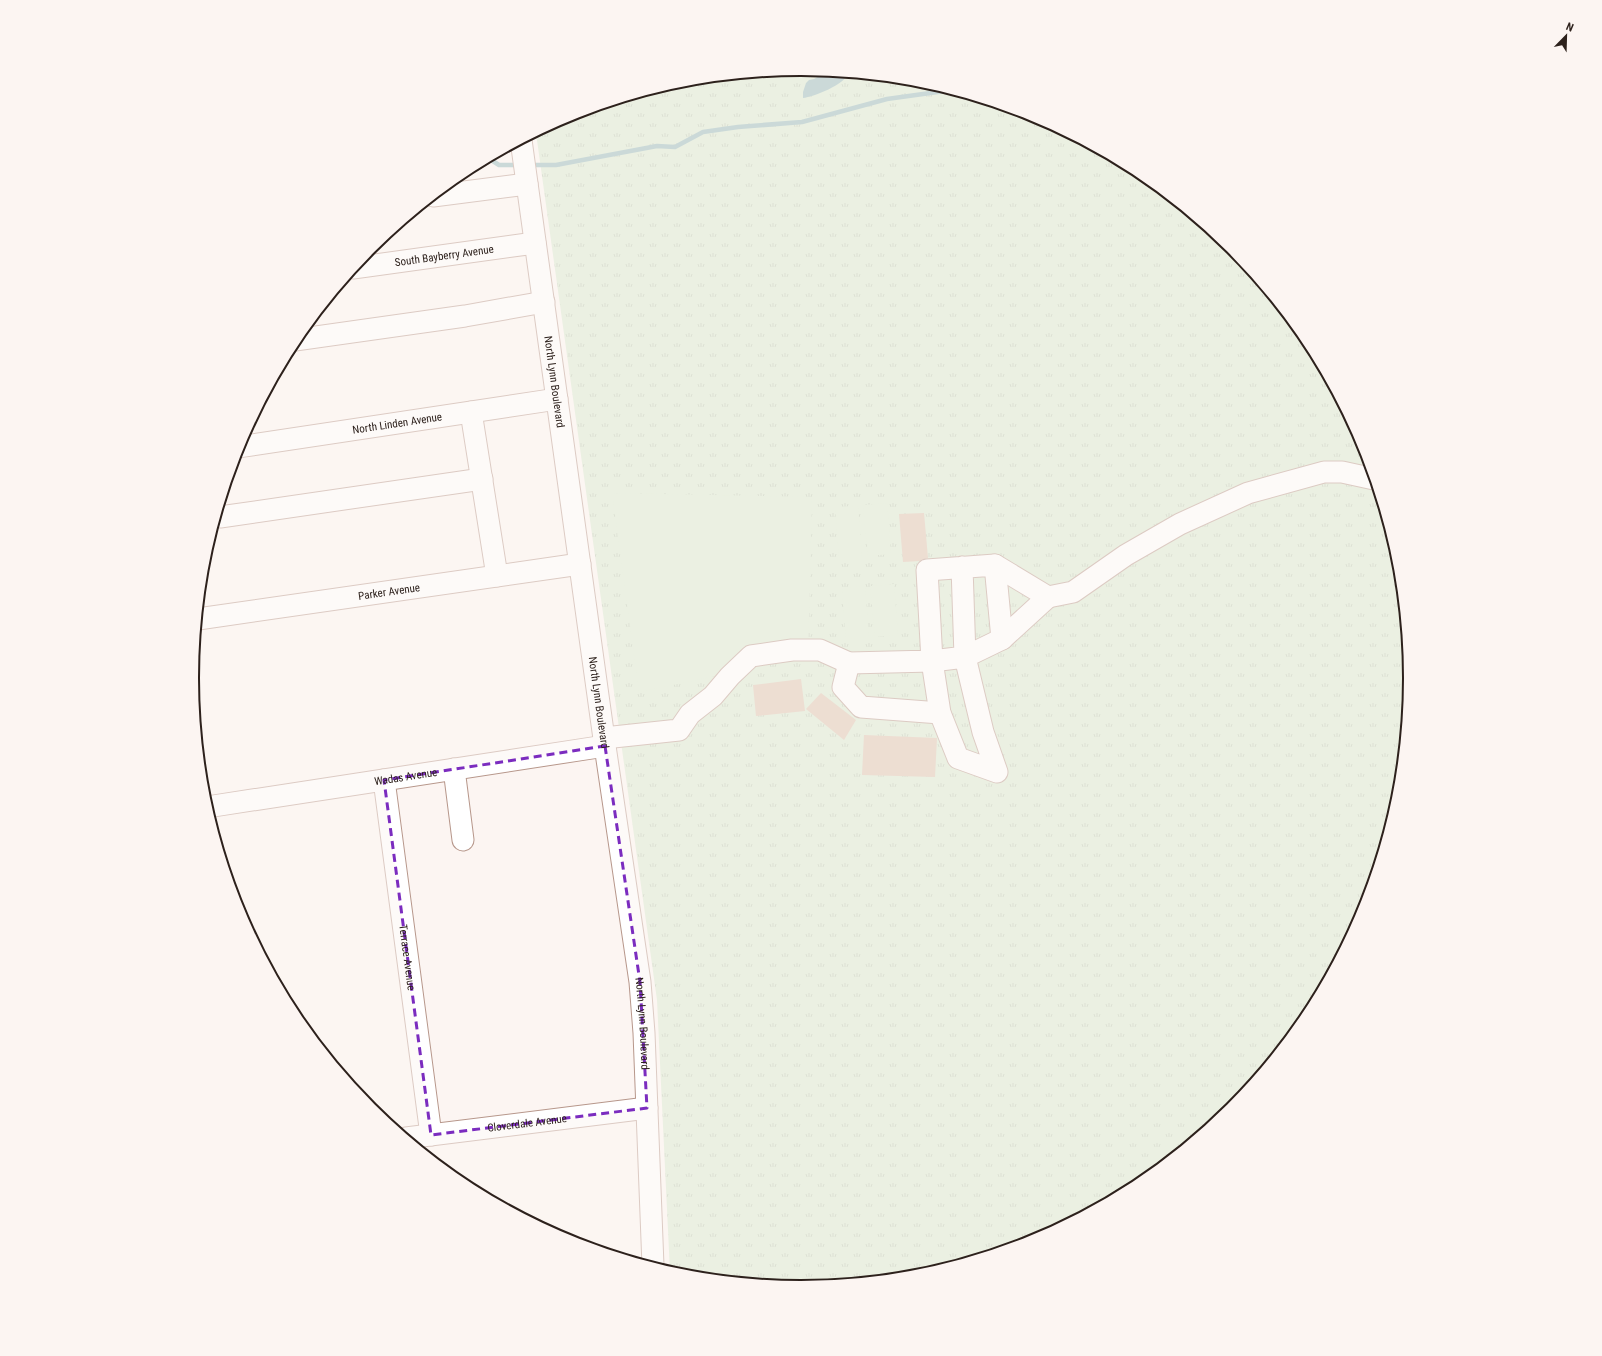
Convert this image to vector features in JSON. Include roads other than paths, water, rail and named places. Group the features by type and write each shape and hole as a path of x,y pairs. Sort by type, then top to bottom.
{"street":[{"path":"448,190 524,163"},
{"name":"North Lynn Boulevard","path":"524,163 640,982 644,1034 653,1261"},
{"name":"South Bayberry Avenue","path":"361,267 535,243"},
{"path":"304,339 465,316 544,302"},
{"name":"North Linden Avenue","path":"246,446 557,399"},
{"path":"471,412 497,576"},
{"path":"940,712 861,706 843,687 850,663 932,661 965,657 1002,639 1048,597 1073,592 1126,555 1180,524 1248,493 1324,472 1342,472 1369,478"},
{"path":"222,517 482,479"},
{"name":"Parker Avenue","path":"202,618 580,564"},
{"path":"962,568 965,657 983,732 997,772 958,758 940,712 932,661 928,570 994,565 1048,597"},
{"path":"994,565 1002,639"},
{"name":"Wadas Avenue","path":"214,806 454,769 679,730 690,714 712,696 751,656 792,650 820,650 850,663"},
{"path":"454,769 463,840"},
{"name":"Terrace Avenue","path":"384,780 431,1135"},
{"name":"Cloverdale Avenue","path":"412,1137 647,1108"}],"water":[{"path":"819,76 846,78 835,86 803,98 806,83 809,80"}],"waterway":[{"path":"530,165 556,165 657,146 675,147 703,132 738,127 802,122 887,99 936,92"},
{"path":"493,161 499,165 518,165"}]}
